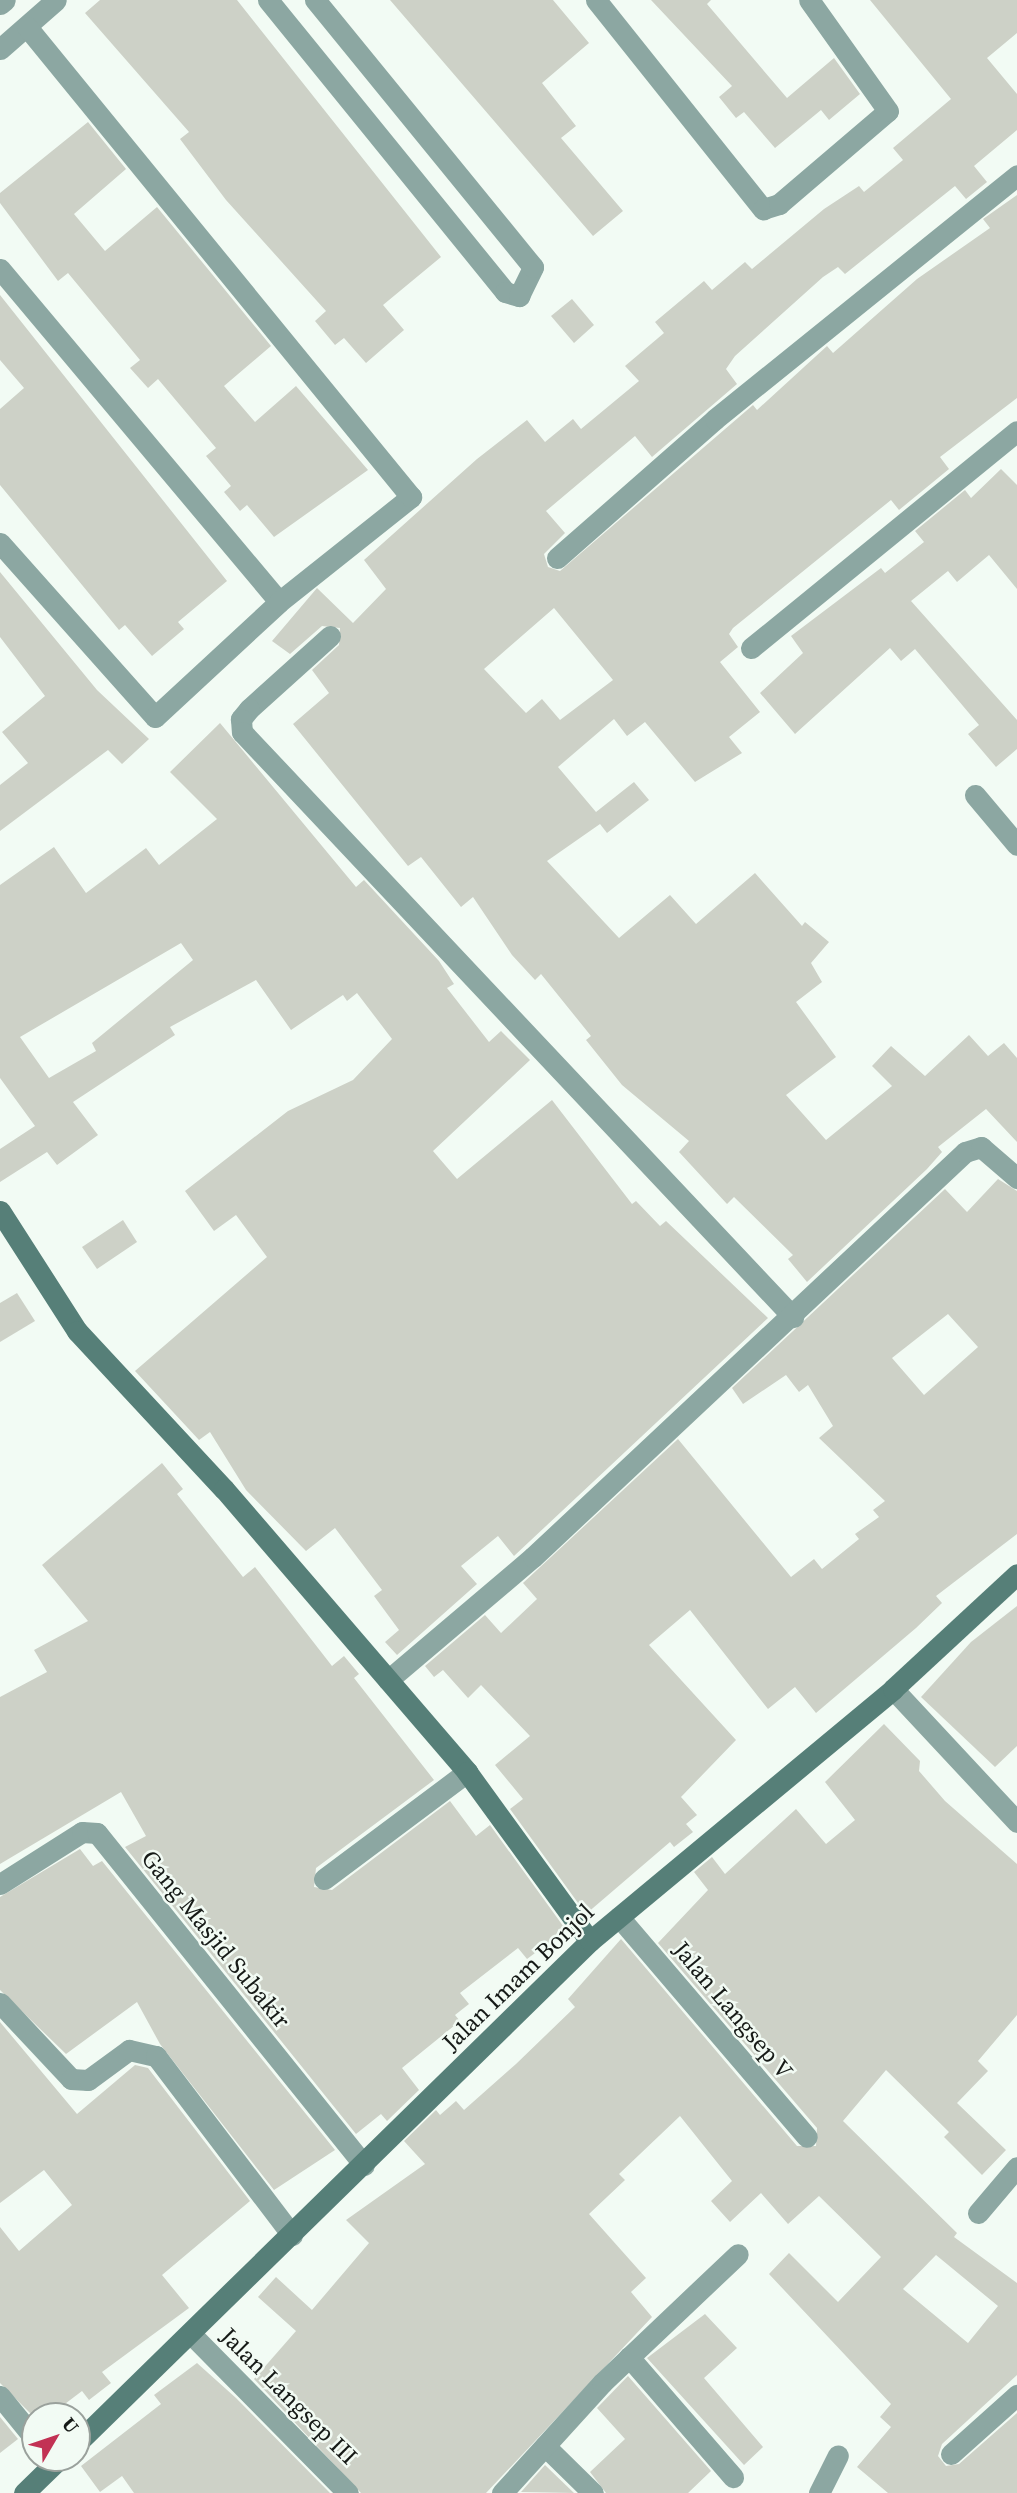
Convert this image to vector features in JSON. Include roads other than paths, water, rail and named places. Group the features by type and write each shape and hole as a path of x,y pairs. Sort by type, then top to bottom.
{"street":[{"path":"0,4 5,0"},
{"path":"0,49 56,0"},
{"path":"268,0 505,292 519,296 533,267 315,0"},
{"path":"596,0 763,209 779,204 888,111 809,0"},
{"path":"0,543 152,717 279,603 410,501 410,489 27,27"},
{"path":"557,558 715,419 1017,175"},
{"path":"0,269 279,603"},
{"path":"751,648 1017,431"},
{"path":"330,636 249,709 241,719 243,732 793,1317"},
{"path":"975,795 1017,845"},
{"path":"388,1680 533,1557 793,1317 965,1152 981,1147 1017,1178"},
{"path":"0,1211 77,1331 225,1489 467,1772 590,1941"},
{"name":"Jalan Imam Bonjol","path":"91,2429 192,2335 590,1941 893,1689 1017,1574"},
{"path":"893,1689 1017,1822"},
{"path":"324,1878 467,1772"},
{"name":"Gang Masjid Subakir","path":"0,1884 82,1832 97,1833 364,2165"},
{"name":"Jalan Langsep V","path":"619,1917 807,2137"},
{"path":"0,2003 71,2079 88,2080 129,2050 156,2056 292,2235"},
{"path":"978,2213 1017,2167"},
{"path":"502,2493 629,2357 738,2254"},
{"name":"Jalan Langsep III","path":"192,2335 348,2493"},
{"path":"629,2357 733,2477"},
{"path":"951,2454 1017,2395"},
{"path":"0,2396 21,2422"},
{"path":"545,2446 593,2493"},
{"path":"818,2493 838,2455"},
{"path":"24,2493 44,2472"}]}
